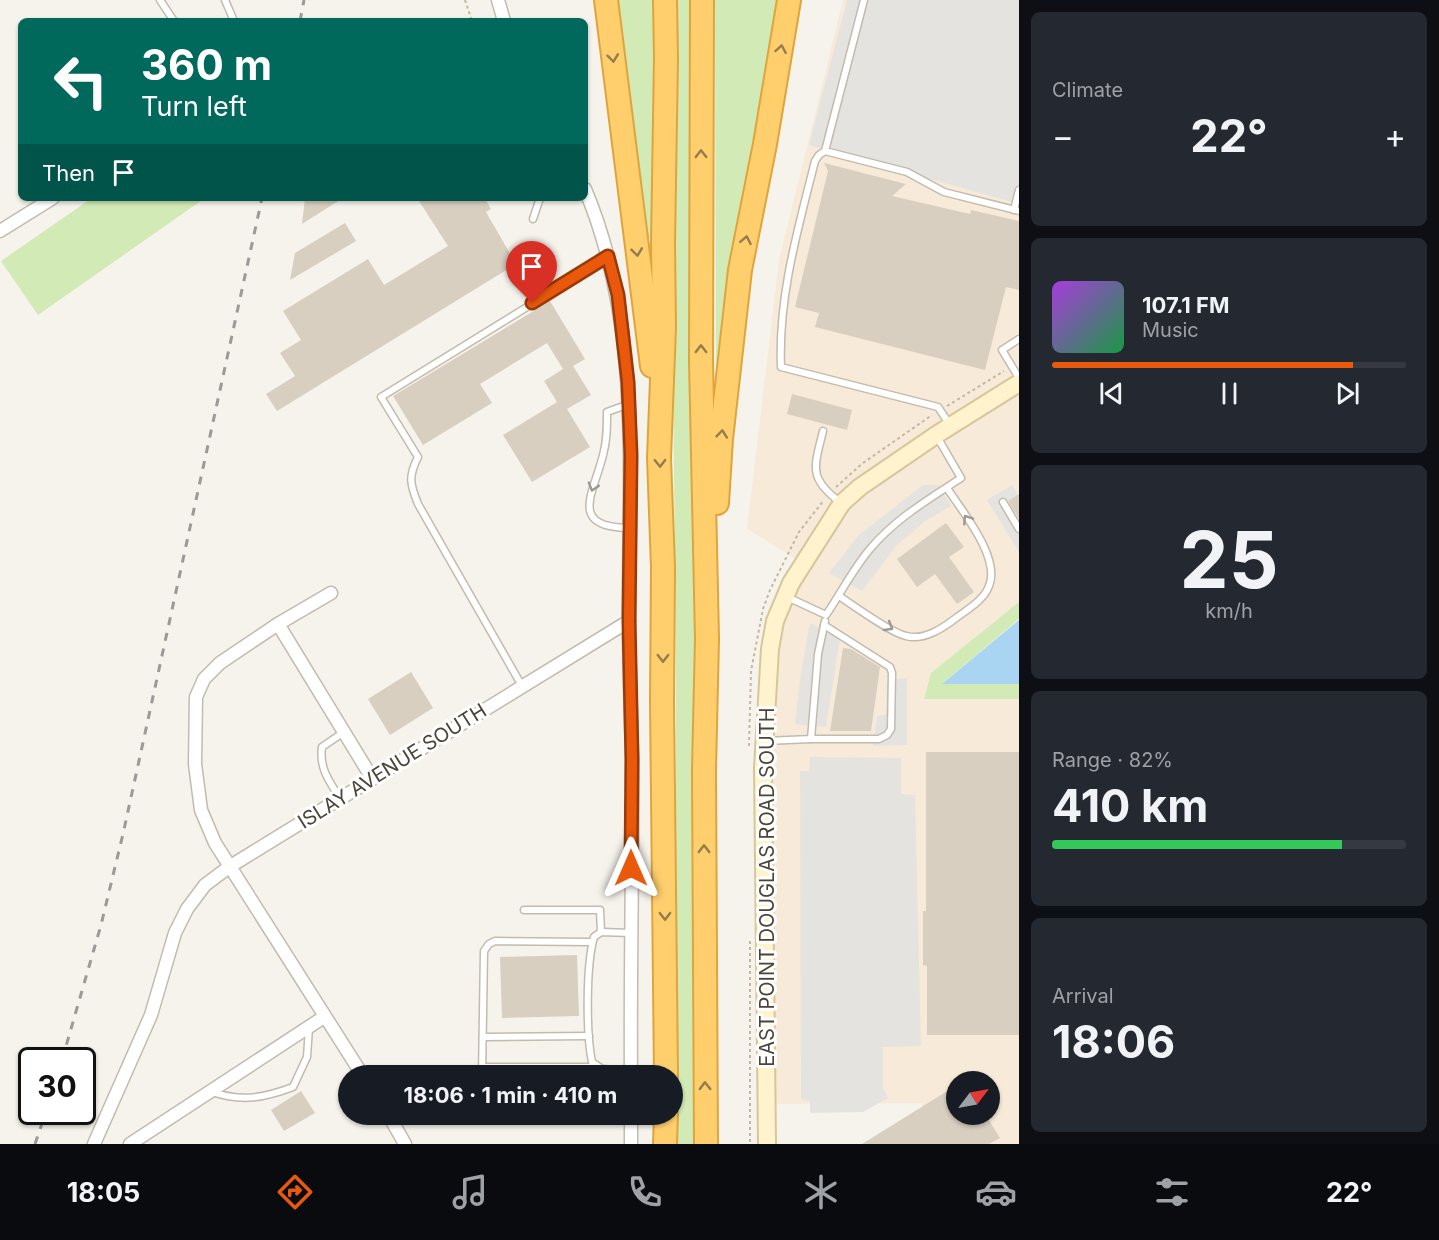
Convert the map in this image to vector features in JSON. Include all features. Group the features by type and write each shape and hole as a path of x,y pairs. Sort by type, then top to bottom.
{"highway":[{"path":"606,0 654,384 661,405"},
{"path":"665,0 664,327 659,458 663,567 666,1065"},
{"path":"702,0 701,360 706,639 704,770 706,1144"},
{"path":"706,639 721,439 740,270 765,144 789,0"},
{"path":"665,1144 666,1125"}],"street":[{"path":"498,0 503,18"},
{"path":"588,196 618,295 628,382 632,759 631,1065"},
{"path":"0,231 48,201"},
{"name":"EAST POINT DOUGLAS ROAD SOUTH","path":"767,1144 763,844 765,741 770,649 775,621 785,596 836,499 860,487 1019,381"},
{"path":"331,593 278,624 220,663 204,679 196,697 195,764 201,810 215,843 356,1065"},
{"name":"ISLAY AVENUE SOUTH","path":"94,1144 151,1015 175,933 187,909 206,885 229,867 629,621"},
{"path":"278,624 372,778"},
{"path":"130,1144 324,1017"},
{"path":"394,1125 405,1144"},
{"path":"631,1125 631,1144"}],"lane":[{"path":"160,0 172,18"},
{"path":"225,0 233,18"},
{"path":"811,739 818,654 826,615 870,548 922,503 961,478 943,430 938,407 781,367 780,342 790,258 815,161 825,151 864,0"},
{"path":"825,151 907,172 944,192 1016,211 1019,190"},
{"path":"533,219 539,201"},
{"path":"522,686 418,504 410,483 412,469 418,457 381,397 608,256"},
{"path":"1019,339 1002,350 1019,381"},
{"path":"629,404 607,412 607,438 589,504 595,519 603,525 610,528 630,528"},
{"path":"823,431 814,464 815,472 836,499"},
{"path":"839,596 905,636 919,637 946,626 985,593 992,578 985,549 947,488"},
{"path":"1002,502 1019,529"},
{"path":"785,596 826,615"},
{"path":"765,741 879,739 887,735 891,729 892,673 890,667 824,625"},
{"path":"340,798 325,775 321,756 322,747 344,732"},
{"path":"524,910 600,910 601,932"},
{"path":"595,1065 592,1062 589,1036 588,993 592,942 594,937 601,932 631,933"},
{"path":"482,1065 484,951 489,944 495,941 592,942"},
{"path":"212,1092 252,1098 269,1096 293,1087 308,1058 309,1028"},
{"path":"483,1037 589,1036"}],"path":[{"path":"465,0 471,18"},
{"path":"749,753 751,671 763,609 800,532 836,499 862,463 940,410 1012,366"},
{"path":"750,931 750,1144"}],"shaded area":[{"path":"843,0 1019,0 1019,602 931,673 924,698 1019,699 1019,1144 919,1144 922,1103 768,1104 770,649 803,563 747,529 779,260"},
{"path":"847,0 1019,0 1019,204 809,145"},
{"path":"923,485 938,485 951,506 925,521 897,545 862,591 829,573 859,535"},
{"path":"1012,485 1018,495 1007,502 1019,523 1019,552 987,500"},
{"path":"810,623 840,638 826,727 795,724"},
{"path":"907,678 907,745 873,746 877,716 886,715 887,679"},
{"path":"810,757 901,758 901,794 915,795 921,1046 883,1047 883,1088 888,1098 863,1112 810,1113 810,1101 801,1100 800,771 809,771"}],"green space":[{"path":"614,0 653,0 653,238 644,240"},
{"path":"674,0 692,0 696,1144 676,1144 676,1125 683,1125 683,1065 676,1065 676,639 672,307"},
{"path":"715,0 783,0 716,404"},
{"path":"88,201 201,201 38,315 1,261"},
{"path":"1019,602 1019,619 943,683 1019,684 1019,699 924,699 931,673"}],"water":[{"path":"1019,620 1019,684 942,684"}],"building":[{"path":"824,163 906,184 892,196 970,214 971,210 1019,221 1019,290 1006,287 985,370 815,327 819,313 795,307 828,171"},
{"path":"305,201 338,201 302,224"},
{"path":"419,201 487,201 491,209 486,212 516,264 277,411 266,394 295,376 280,353 301,340 283,311 368,259 384,285 448,246"},
{"path":"345,223 356,241 290,280 295,253"},
{"path":"550,301 585,359 573,366 591,395 567,409 590,447 532,482 503,435 557,402 544,381 563,369 547,343 480,384 492,403 423,445 393,396"},
{"path":"792,394 852,410 847,430 787,414"},
{"path":"1019,494 1019,519 1008,501"},
{"path":"946,523 964,547 949,557 974,592 957,604 935,574 917,587 897,559"},
{"path":"843,648 851,649 880,667 871,731 830,731"},
{"path":"411,672 433,708 390,735 368,699"},
{"path":"926,752 1019,752 1019,1035 927,1035 927,966 923,965 923,911 926,911"},
{"path":"577,955 579,1016 502,1018 500,957"},
{"path":"301,1091 315,1113 284,1131 271,1110"},
{"path":"946,1092 946,1125 992,1125 1000,1138 989,1144 862,1144"}],"railway":[{"path":"301,18 304,0"},
{"path":"66,1047 101,925 123,834 261,201"},
{"path":"35,1144 42,1125"}],"route":[{"path":"532,303 608,256 618,295 628,382 631,455 629,621 632,759 631,868"}]}
